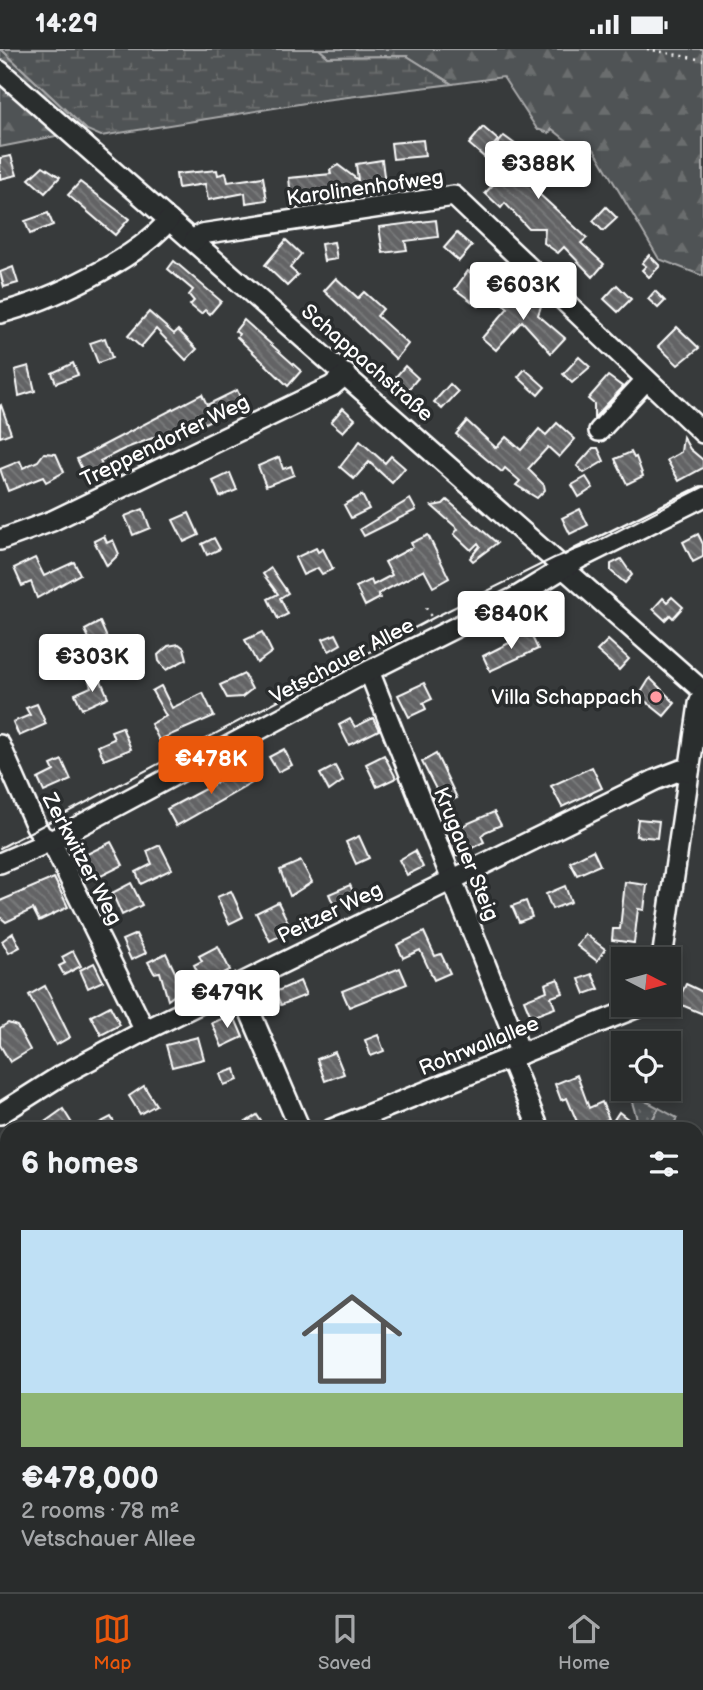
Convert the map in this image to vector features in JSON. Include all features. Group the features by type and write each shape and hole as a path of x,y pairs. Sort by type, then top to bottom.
{"street":[{"name":"Schappachstraße","path":"0,71 703,692"},
{"name":"Karolinenhofweg","path":"194,240 201,234 454,196 703,433"},
{"path":"0,313 46,296 102,270 157,235 170,220"},
{"name":"Treppendorfer Weg","path":"0,540 52,521 332,386 346,374"},
{"path":"599,431 646,380"},
{"name":"Vetschauer Allee","path":"0,863 51,841 565,569 580,558 703,497"},
{"name":"Krugauer Steig","path":"369,671 451,878 516,1056 537,1122"},
{"path":"664,947 703,692"},
{"name":"Zerkwitzer Weg","path":"0,745 38,830 51,841 145,1031"},
{"name":"Peitzer Weg","path":"0,1114 60,1076 238,984 655,781 681,770 689,771"},
{"path":"238,984 297,1122"},
{"name":"Rohrwallallee","path":"350,1122 613,1017"}],"path":[{"path":"647,49 703,60"}],"green space":[{"path":"1,49 87,130 0,147"},
{"path":"1,49 319,49 328,57 407,56 452,84 324,100 101,136 87,130"},
{"path":"319,49 703,49 703,276 659,259 594,149 566,140 552,129 549,133 537,129 503,77 452,84 407,56 328,57"},
{"path":"632,1101 646,1101 659,1108 651,1122 638,1122"},
{"path":"659,1108 677,1118 675,1122 651,1122"}],"building":[{"path":"483,127 498,140 484,157 469,144"},
{"path":"504,136 545,166 548,162 553,166 561,157 572,167 557,183 552,178 538,193 587,238 581,243 604,264 593,277 564,247 558,253 544,243 545,228 528,228 505,203 501,208 485,193 492,186 488,183 508,161 494,148"},
{"path":"423,140 425,156 393,159 391,143"},
{"path":"11,156 17,175 0,179 0,158"},
{"path":"382,160 385,184 291,197 289,178 331,174 330,170 338,165 358,180 356,164"},
{"path":"43,166 60,177 45,193 29,179"},
{"path":"217,170 218,175 226,173 228,182 263,177 267,200 246,203 245,193 208,200 205,184 178,188 176,174"},
{"path":"80,182 129,219 115,235 68,195"},
{"path":"606,207 617,218 603,231 593,221"},
{"path":"48,213 53,225 30,234 25,221"},
{"path":"436,220 438,237 405,241 407,250 383,253 379,227"},
{"path":"457,233 472,246 459,261 444,248"},
{"path":"286,240 301,254 290,268 298,275 287,286 265,265"},
{"path":"334,242 337,259 324,261 321,244"},
{"path":"649,255 660,266 649,277 642,270 646,266 642,263"},
{"path":"174,261 221,301 210,314 205,310 201,314 190,305 194,301 189,295 193,290 168,269"},
{"path":"13,267 18,283 4,287 0,272"},
{"path":"468,271 491,288 478,306 455,289"},
{"path":"336,278 358,298 364,292 383,309 377,316 408,344 396,359 324,291"},
{"path":"617,285 631,299 618,312 604,299"},
{"path":"517,289 522,289 541,306 538,315 565,338 551,353 522,321 496,350 482,338 508,308 503,304"},
{"path":"655,291 665,301 658,308 648,299"},
{"path":"149,312 174,334 178,330 197,349 186,360 156,329 141,347 128,336"},
{"path":"244,320 301,371 288,386 237,337 239,334 235,331"},
{"path":"677,327 699,348 678,365 658,346"},
{"path":"105,338 112,358 98,363 90,343"},
{"path":"579,357 590,367 572,383 563,374"},
{"path":"73,363 78,375 56,383 52,373"},
{"path":"29,366 35,391 19,396 15,370"},
{"path":"405,366 418,378 406,392 393,380"},
{"path":"525,369 545,387 538,395 518,377"},
{"path":"608,376 623,387 594,418 594,404 588,399"},
{"path":"450,384 458,392 442,409 434,402"},
{"path":"237,390 243,404 187,432 184,426 124,449 100,461 105,472 87,480 77,459 202,394 207,405"},
{"path":"0,406 11,433 0,437"},
{"path":"343,408 355,419 343,432 331,422"},
{"path":"467,421 496,448 506,437 521,450 539,429 546,435 557,423 575,439 559,457 548,447 528,469 544,485 545,490 537,498 516,485 520,481 505,468 502,472 456,434"},
{"path":"683,437 690,449 703,460 703,468 679,481 667,460 681,452"},
{"path":"360,441 385,463 391,456 405,468 392,483 369,462 354,479 340,467"},
{"path":"593,448 598,448 604,461 584,473 577,466"},
{"path":"631,452 634,458 636,457 643,476 627,484 615,459"},
{"path":"44,453 56,454 64,472 46,482 43,477 8,491 0,469 20,461 23,468 38,461"},
{"path":"279,457 283,469 291,466 294,475 266,486 258,466"},
{"path":"230,473 237,490 220,497 213,481"},
{"path":"586,477 593,488 579,497 572,485"},
{"path":"362,495 369,509 351,518 344,505"},
{"path":"410,499 416,510 364,536 360,529"},
{"path":"447,500 497,543 473,561 470,558 480,546 478,543 471,550 454,534 458,529 432,506 443,504"},
{"path":"143,509 150,528 133,535 125,516"},
{"path":"580,509 588,525 570,534 562,518"},
{"path":"189,513 199,535 184,542 173,520"},
{"path":"698,534 703,544 703,557 693,562 683,542"},
{"path":"428,535 449,578 433,587 424,570 378,594 380,598 365,606 356,587 371,580 373,585 392,575 385,562 413,547 411,543"},
{"path":"104,536 107,543 113,540 119,554 107,566 94,541"},
{"path":"214,538 220,549 207,555 202,544"},
{"path":"316,548 318,552 323,549 333,569 322,574 318,568 303,575 295,558"},
{"path":"35,558 44,576 74,562 80,574 37,598 31,582 22,586 14,568"},
{"path":"621,559 632,575 625,583 611,571 611,564"},
{"path":"271,568 288,593 280,598 288,614 278,619 268,599 278,594 263,574"},
{"path":"672,597 683,607 673,618 670,615 665,620 653,609 663,598 667,602"},
{"path":"100,622 108,640 93,647 85,630"},
{"path":"528,629 538,649 490,671 483,656 511,642 509,639"},
{"path":"262,632 272,652 257,663 245,640"},
{"path":"336,634 341,644 329,651 323,639"},
{"path":"66,639 73,651 61,657 54,645"},
{"path":"608,640 629,659 619,670 597,651"},
{"path":"179,644 184,648 187,659 166,670 158,655 168,646"},
{"path":"244,674 252,689 242,697 227,698 220,685"},
{"path":"99,676 108,697 82,709 75,694 91,687 89,680"},
{"name":"Villa Schappach","path":"650,678 675,703 664,716 639,696"},
{"path":"424,683 432,699 423,703 426,709 409,717 398,695"},
{"path":"161,686 172,708 203,693 214,716 159,740 151,724 166,716 152,691"},
{"path":"37,704 46,724 19,736 13,722 30,715 26,708"},
{"path":"373,718 379,730 349,745 339,725 350,719 355,727"},
{"path":"122,727 131,749 104,760 98,746 114,739 111,731"},
{"path":"284,749 292,765 278,772 269,757"},
{"path":"436,754 457,798 439,805 431,795 436,789 422,762"},
{"path":"384,755 396,778 377,787 366,764"},
{"path":"62,760 71,780 44,792 38,779 54,771 51,765"},
{"path":"250,765 257,780 176,826 167,809"},
{"path":"335,766 343,781 329,791 320,774"},
{"path":"592,767 602,788 562,807 551,786"},
{"path":"494,812 501,825 481,836 484,842 456,856 446,833"},
{"path":"638,819 659,821 657,838 636,836"},
{"path":"359,836 369,858 356,864 346,842"},
{"path":"111,842 123,865 97,878 85,855"},
{"path":"160,845 172,869 141,884 136,872 152,864 147,851"},
{"path":"593,850 600,865 577,875 570,862"},
{"path":"415,851 423,867 407,875 399,860"},
{"path":"301,861 312,882 290,896 280,870"},
{"path":"54,878 68,907 39,921 33,909 6,922 0,917 0,901"},
{"path":"625,882 647,885 644,910 638,909 634,943 612,940 613,929 620,929"},
{"path":"131,883 142,905 122,915 112,893"},
{"path":"350,885 356,898 335,908 329,894"},
{"path":"565,886 571,902 552,909 546,894"},
{"path":"231,891 243,917 229,924 217,897"},
{"path":"526,901 532,917 519,922 512,906"},
{"path":"278,902 292,930 270,941 256,913"},
{"path":"424,932 435,956 441,954 450,973 434,980 420,950 403,958 397,945"},
{"path":"13,933 20,947 9,953 2,941"},
{"path":"136,934 146,953 131,960 122,940"},
{"path":"585,934 605,949 597,961 577,946"},
{"path":"218,946 230,970 203,983 194,965 202,961 199,956"},
{"path":"73,951 81,966 64,975 59,966 65,963 62,957"},
{"path":"166,953 183,989 168,1000 160,972 154,973 148,962"},
{"path":"94,963 103,981 88,988 80,970"},
{"path":"400,968 407,984 349,1007 342,991"},
{"path":"592,974 599,989 585,994 579,979"},
{"path":"558,979 563,993 551,997 555,1008 531,1017 524,1000 547,991 545,984"},
{"path":"300,981 306,995 281,1005 275,992"},
{"path":"686,984 703,992 703,1014 681,1005 681,995"},
{"path":"45,986 70,1037 56,1045 29,995"},
{"path":"110,1006 120,1025 101,1035 91,1016"},
{"path":"233,1014 243,1037 222,1047 212,1023"},
{"path":"8,1023 17,1026 30,1050 10,1062 0,1045 0,1028"},
{"path":"378,1035 384,1051 371,1056 365,1040"},
{"path":"198,1037 204,1059 172,1067 166,1045"},
{"path":"335,1052 344,1074 325,1081 317,1059"},
{"path":"235,1069 238,1080 224,1085 220,1074"},
{"path":"577,1075 589,1108 602,1102 609,1119 602,1122 577,1122 567,1098 561,1100 555,1084"},
{"path":"144,1086 156,1105 140,1114 129,1096"},
{"path":"63,1109 71,1122 45,1122"},
{"path":"619,1112 629,1120 628,1122 613,1122"},
{"path":"257,1115 262,1122 246,1122"},
{"path":"111,1117 114,1122 101,1122"}],"tram line":[{"path":"0,848 437,616 554,558 598,541 703,487"}],"place":[{"name":"Villa Schappach","path":"656,697"}]}
